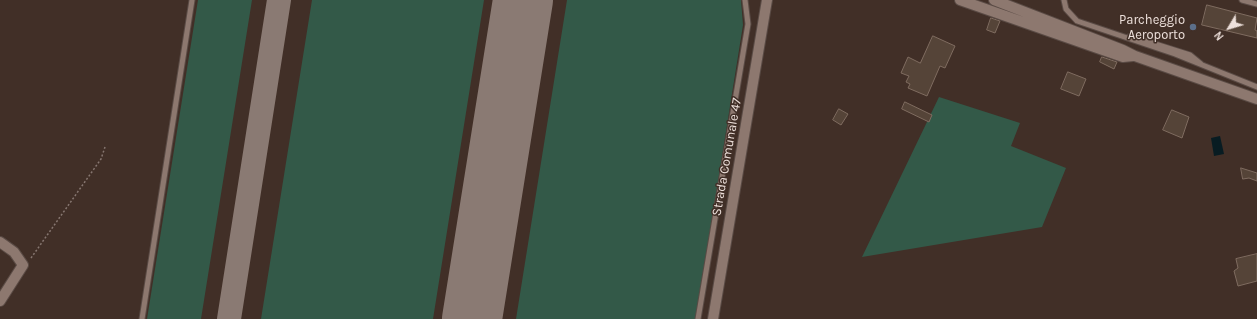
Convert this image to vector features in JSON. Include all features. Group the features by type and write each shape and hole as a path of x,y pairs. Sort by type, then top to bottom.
{"street":[{"name":"Strada Comunale 47","path":"713,319 768,0"},
{"path":"960,0 1123,57 1134,56"},
{"path":"994,0 1123,50 1134,56 1257,99"},
{"path":"0,242 14,252 23,265 0,301"}],"lane":[{"path":"142,319 192,0"},
{"path":"698,319 748,24 745,0"},
{"path":"1064,0 1066,10 1077,21 1202,65 1257,87"},
{"path":"1242,0 1257,4"}],"path":[{"path":"23,265 31,258 101,159 105,147"}],"green space":[{"path":"198,0 252,0 201,319 147,319"},
{"path":"312,0 484,0 433,319 261,319"},
{"path":"567,0 741,0 743,25 696,319 516,319"},
{"path":"939,97 1020,123 1011,146 1066,168 1042,227 862,257"}],"water":[{"path":"1220,136 1224,154 1214,156 1211,138"}],"building":[{"path":"1207,5 1257,18 1255,30 1257,31 1257,38 1202,25"},
{"path":"991,18 1000,21 995,33 987,30"},
{"path":"933,36 955,46 945,68 940,66 927,96 908,88 910,84 906,82 909,76 901,73 908,57 920,63"},
{"path":"1102,57 1117,62 1114,69 1100,62"},
{"path":"1068,72 1086,79 1079,96 1061,89"},
{"path":"905,102 932,115 929,122 902,109"},
{"path":"839,109 848,114 841,125 833,120"},
{"path":"1172,110 1189,117 1182,138 1163,130"},
{"path":"1241,168 1257,173 1257,181 1249,178 1243,179"},
{"path":"1257,254 1257,281 1238,286 1234,271 1238,268 1236,259"}],"taxiway":[{"path":"229,319 279,0"},
{"path":"519,0 520,22"}],"runway":[{"path":"472,319 523,0"}],"place":[{"name":"Parcheggio Aeroporto","path":"1193,27"}]}
